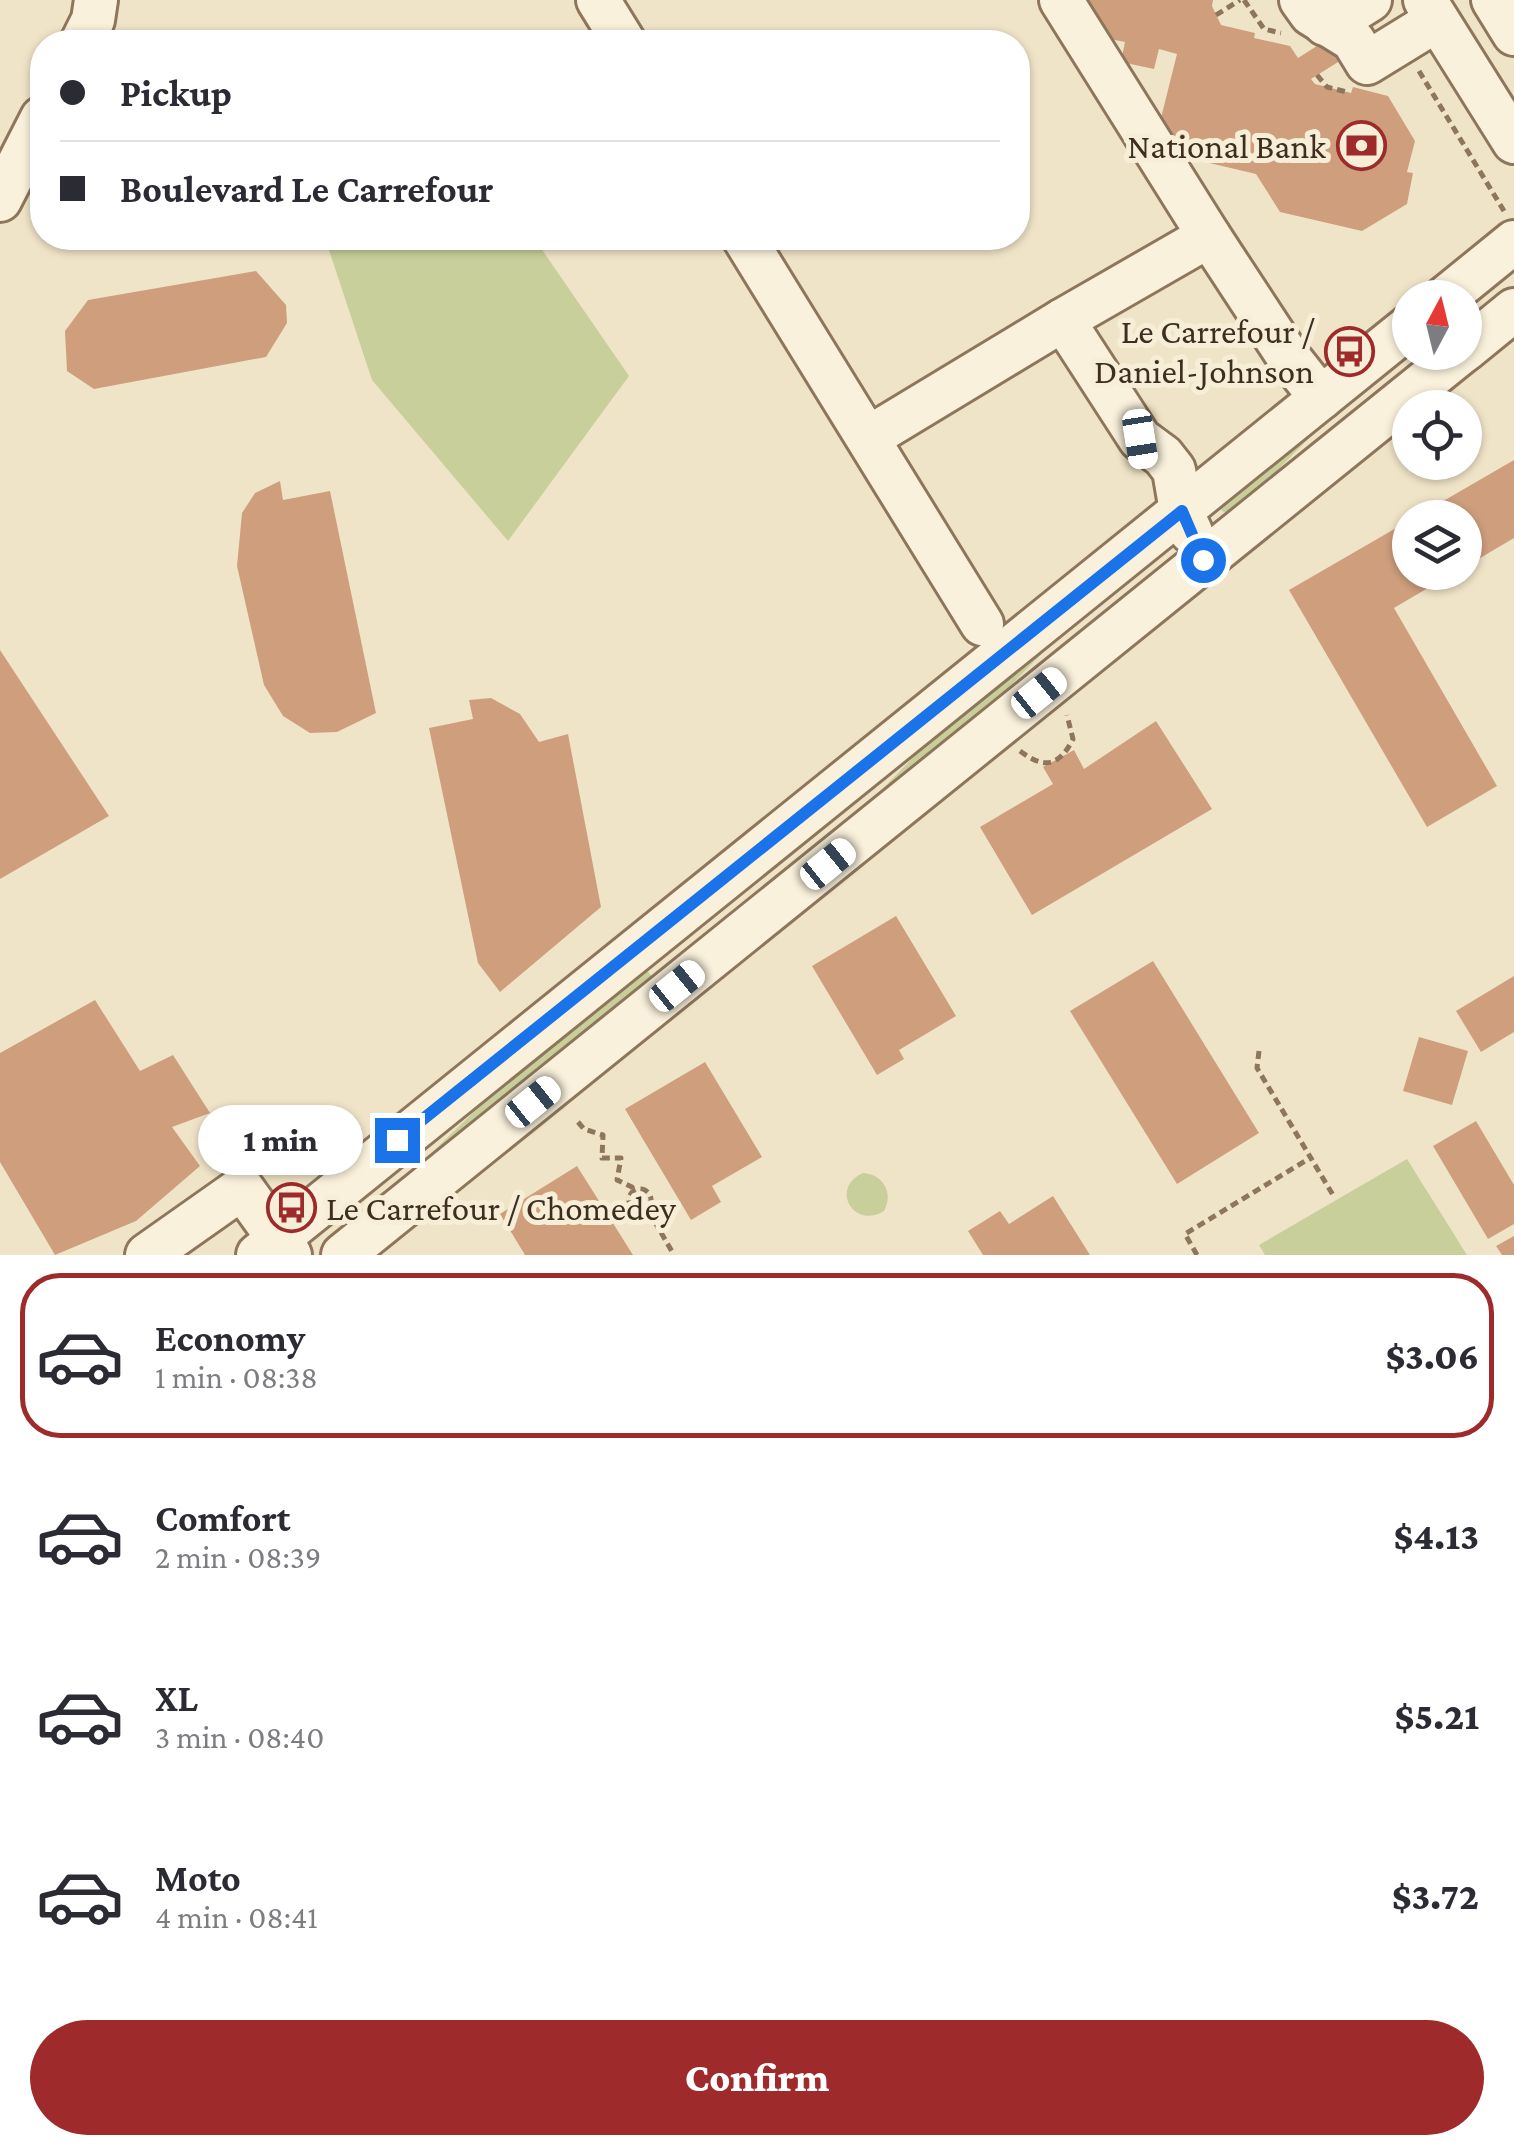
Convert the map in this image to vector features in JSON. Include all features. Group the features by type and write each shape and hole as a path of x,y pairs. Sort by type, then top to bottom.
{"street":[{"path":"87,30 96,0"},
{"path":"598,0 617,30"},
{"path":"1061,0 1209,236 1288,355 1322,398"},
{"path":"1305,20 1343,17 1370,0"},
{"path":"1493,0 1514,34"},
{"path":"1305,20 1352,40 1366,64 1431,10 1514,142"},
{"path":"0,200 30,141"},
{"path":"1460,280 1507,223"},
{"path":"868,438 1209,236"},
{"path":"751,250 982,624"},
{"path":"1482,336 1514,310"},
{"path":"1063,320 1140,439 1174,470 1182,511 1203,560"},
{"path":"147,1255 242,1188 275,1249 1392,341"},
{"path":"343,1255 1439,370"}],"path":[{"path":"1216,15 1242,0 1264,29 1305,20"},
{"path":"1411,59 1507,223"},
{"path":"1009,744 1036,763 1050,763 1066,754 1074,740 1066,714"},
{"path":"1259,1051 1258,1068 1333,1195"},
{"path":"578,1122 584,1129 603,1134 602,1158 621,1158 617,1180 634,1191"},
{"path":"1197,1255 1185,1234 1310,1158"},
{"path":"641,1189 650,1194 647,1209 631,1206 634,1191 641,1189"},
{"path":"647,1209 674,1255"}],"green space":[{"path":"329,250 542,250 629,376 508,541 372,380"},
{"path":"1313,427 1316,431 1250,498 1229,514 1222,511 1220,506"},
{"path":"1060,635 968,729 855,817 947,723"},
{"path":"644,967 655,980 423,1167 420,1164 514,1073"},
{"path":"1407,1159 1467,1255 1265,1255 1259,1245"},
{"path":"863,1173 876,1177 885,1186 888,1198 884,1211 863,1215 850,1205 848,1188"}],"building":[{"path":"1081,0 1213,0 1221,25 1290,46 1298,58 1331,37 1343,59 1311,79 1315,84 1351,93 1353,87 1388,96 1415,141 1407,172 1413,173 1407,204 1362,231 1280,212 1256,174 1184,157 1161,118 1177,54 1159,49 1154,69 1121,62 1125,42 1105,38"},
{"path":"256,271 286,305 287,323 266,357 94,389 67,371 65,331 88,300"},
{"path":"1514,460 1514,538 1482,557 1482,500 1445,500"},
{"path":"280,481 283,500 330,491 376,713 337,732 310,733 283,716 264,685 237,566 242,513 255,493"},
{"path":"1392,530 1392,590 1424,590 1394,608 1497,786 1427,827 1289,590"},
{"path":"0,650 109,816 0,879"},
{"path":"491,698 520,714 539,742 568,734 601,907 500,992 478,963 429,728 473,719 469,700"},
{"path":"1156,721 1212,809 1032,915 980,827 1053,784 1043,767 1074,750 1084,769"},
{"path":"896,916 956,1016 899,1050 904,1059 877,1075 812,966"},
{"path":"1153,961 1259,1133 1177,1184 1070,1011"},
{"path":"1514,976 1514,1032 1481,1052 1456,1011"},
{"path":"95,1000 140,1071 173,1055 210,1113 172,1127 200,1166 136,1221 55,1255 0,1162 0,1053"},
{"path":"1419,1037 1468,1051 1452,1105 1403,1091"},
{"path":"705,1062 762,1157 712,1186 721,1202 691,1220 625,1109"},
{"path":"1476,1121 1514,1185 1514,1224 1488,1239 1433,1146"},
{"path":"577,1166 633,1255 525,1255 500,1214"},
{"path":"1053,1196 1090,1255 983,1255 968,1231 1000,1211 1009,1224"},
{"path":"1514,1236 1514,1255 1502,1255 1496,1246"}],"place":[{"name":"National Bank","path":"1361,146"},
{"name":"Le Carrefour / Daniel-Johnson","path":"1349,351"},
{"name":"Le Carrefour / Chomedey","path":"291,1208"}],"route":[{"path":"397,1140 1182,511 1203,560"}]}
